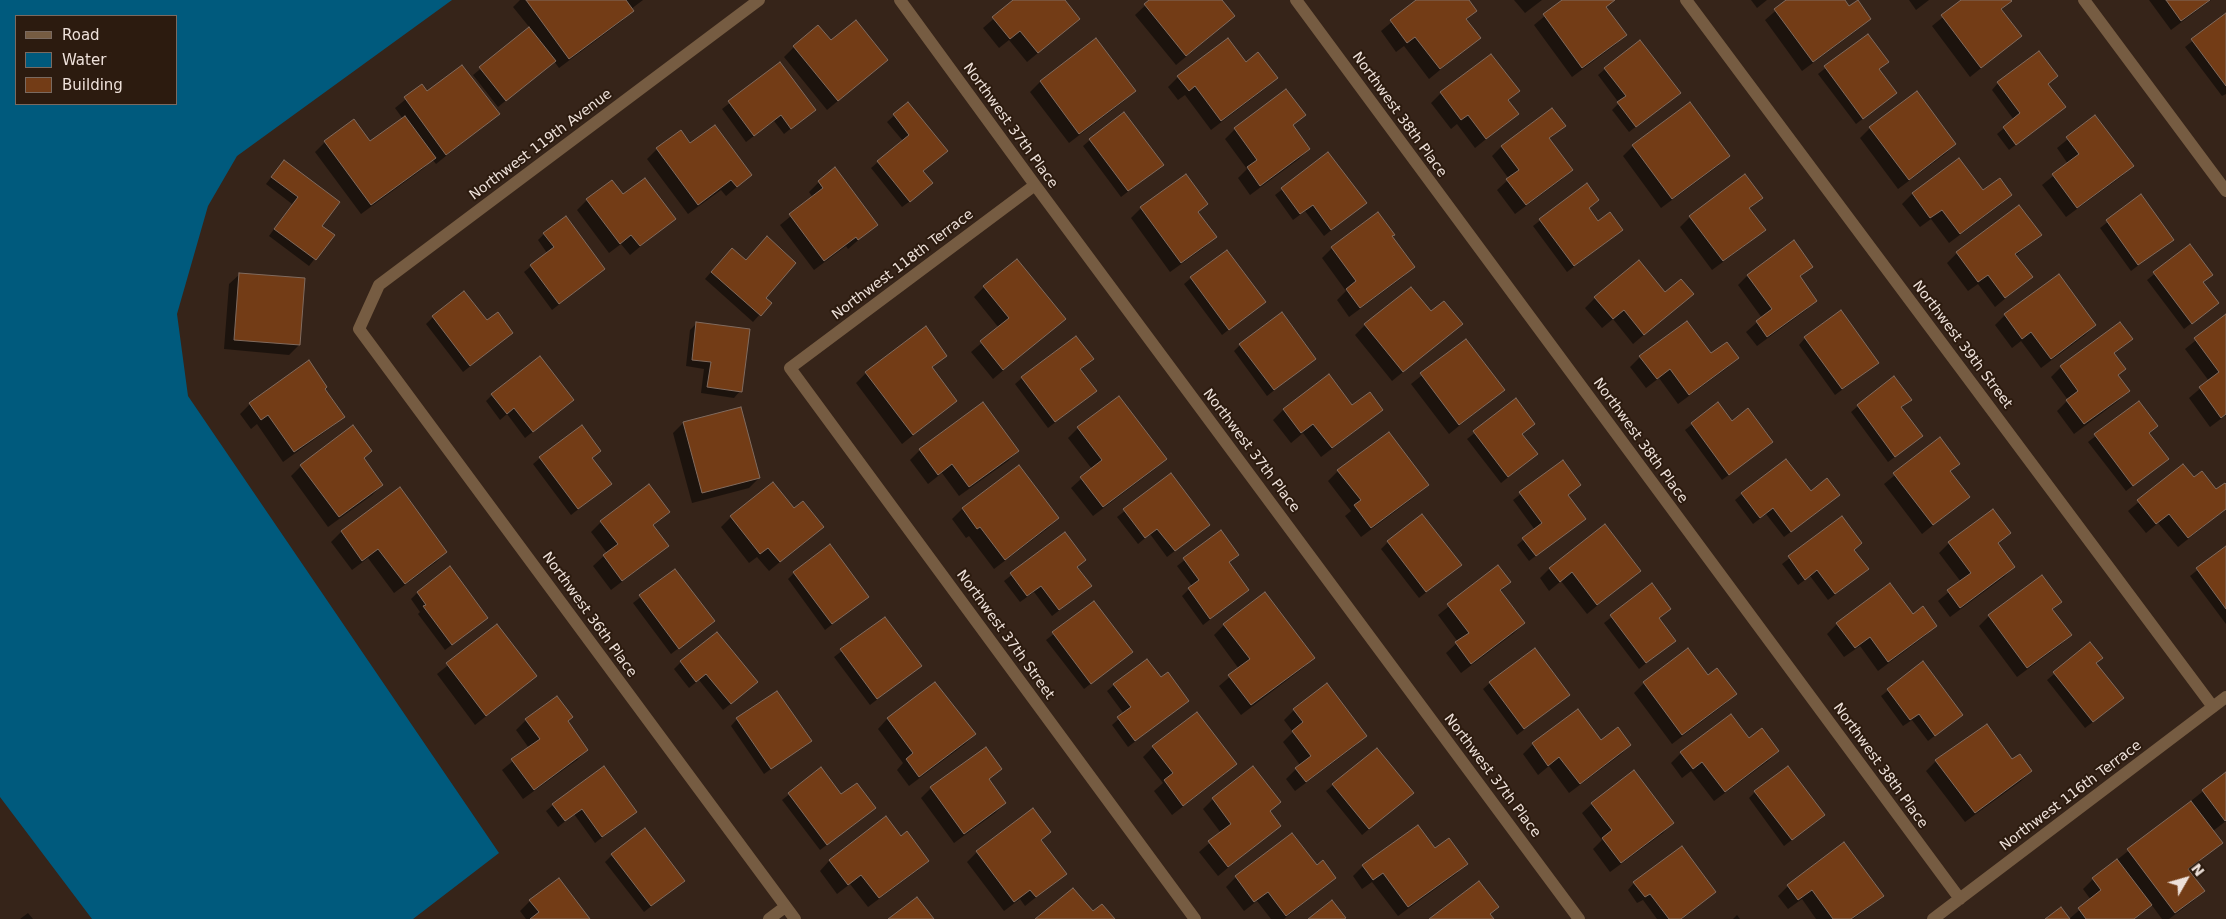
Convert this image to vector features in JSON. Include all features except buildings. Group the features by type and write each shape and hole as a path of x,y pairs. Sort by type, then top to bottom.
{"street":[{"name":"Northwest 119th Avenue","path":"359,329 379,285 760,0"},
{"name":"Northwest 37th Place","path":"900,0 1034,185 1579,919"},
{"name":"Northwest 38th Place","path":"1296,0 1960,899"},
{"name":"Northwest 39th Street","path":"1686,0 2213,707"},
{"path":"2084,0 2226,191"},
{"name":"Northwest 118th Terrace","path":"790,368 1034,185"},
{"name":"Northwest 36th Place","path":"359,329 795,919"},
{"name":"Northwest 37th Street","path":"790,368 1196,919"},
{"name":"Northwest 116th Terrace","path":"1933,919 2226,697"},
{"path":"769,919 785,907"}],"water":[{"path":"0,0 452,0 237,156 208,206 177,314 188,396 499,853 413,919 92,919 0,797"}]}
